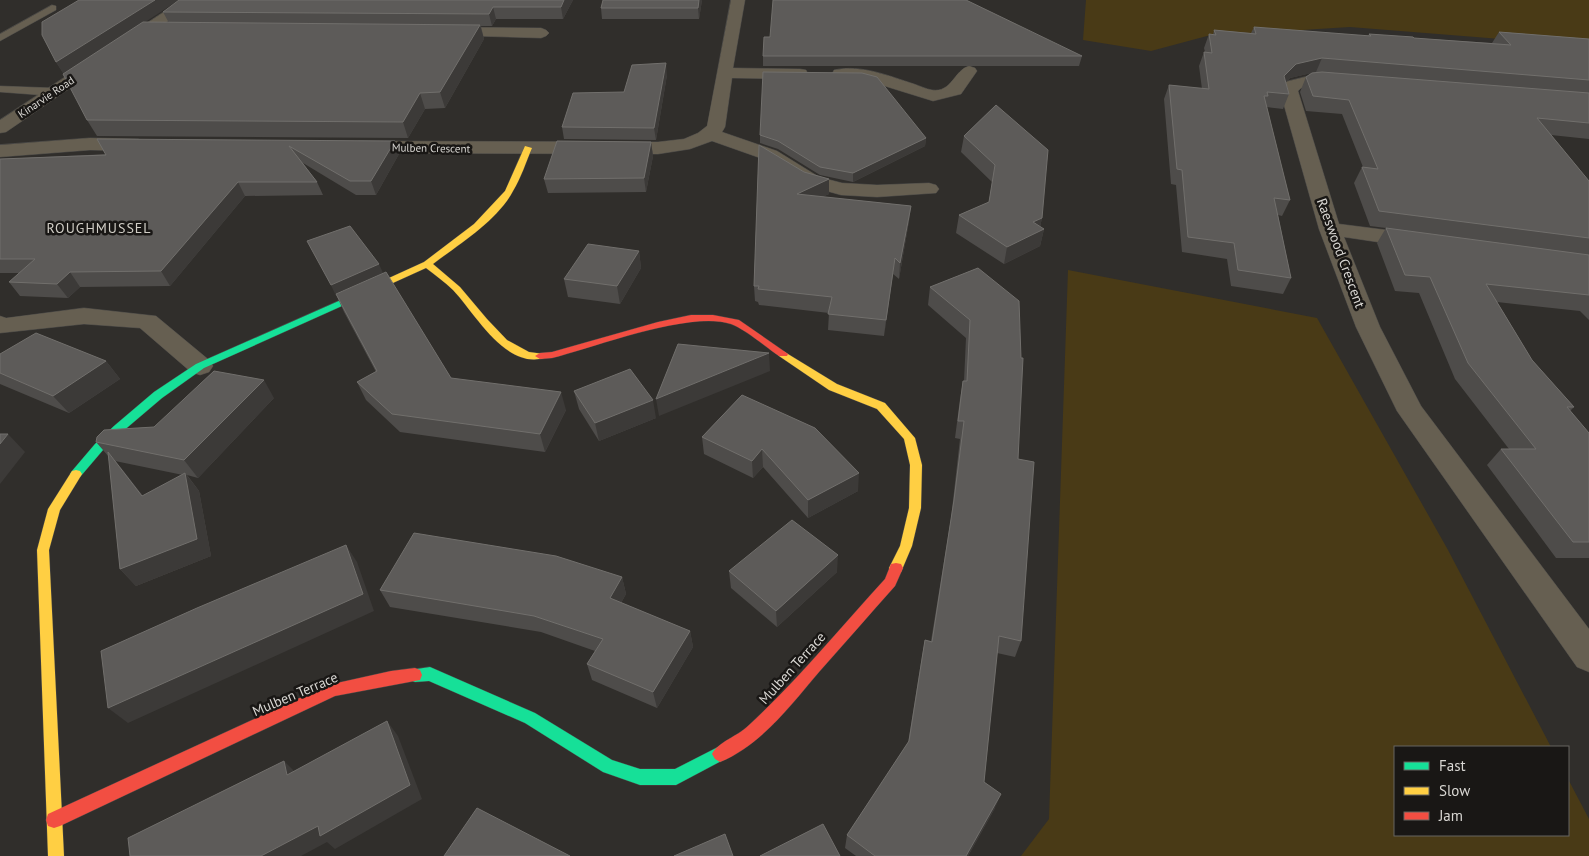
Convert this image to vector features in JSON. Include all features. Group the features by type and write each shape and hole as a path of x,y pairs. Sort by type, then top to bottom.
{"street":[{"name":"Kinarvie Road","path":"0,128 192,0"},
{"path":"738,0 716,127 710,134 770,156 812,181 841,188 877,191 929,189"},
{"path":"145,30 174,30"},
{"path":"432,32 541,33"},
{"path":"724,74 783,81 818,74 862,74 911,87 933,96 955,90 969,71"},
{"name":"Raeswood Crescent","path":"1363,82 1316,78 1301,81 1291,86 1289,91 1330,229 1368,327 1410,411 1589,656"},
{"name":"Mulben Crescent","path":"339,147 673,148 689,144 710,134"},
{"path":"0,151 90,144 160,145"},
{"path":"56,856 43,550 54,510 82,466 126,420 166,388 200,366 427,264 477,226 501,202 509,191 528,148"},
{"path":"1330,229 1435,243"},
{"name":"Mulben Terrace","path":"54,820 333,690 391,678 430,674 530,718 571,742 608,768 640,777 676,777 712,760 747,737 772,713 890,582 906,546 915,508 916,465 909,438 881,406 833,388 734,322 713,318 691,318 662,324 574,350 531,356 514,351 504,343 455,287 427,264"},
{"path":"0,324 3,326 84,316 147,321 200,366"}],"lane":[{"path":"0,38 52,8"},
{"path":"0,25 23,24"},
{"path":"0,90 54,92"}],"shaded area":[{"path":"1086,0 1589,0 1589,46 1350,27 1207,36 1151,51 1083,40"},
{"path":"1068,270 1317,318 1448,550 1550,746 1394,746 1394,836 1569,836 1569,781 1589,819 1589,856 1021,856 1049,819"}],"building":[{"path":"79,0 155,0 56,62 42,35 42,22"},
{"path":"179,0 564,0 561,7 493,7 489,14 163,12"},
{"path":"603,0 699,0 698,8 601,8"},
{"path":"773,0 966,0 1082,56 763,56 764,37 770,37"},
{"path":"143,22 480,25 440,92 420,93 403,122 87,120 63,74"},
{"path":"1254,27 1511,45 1499,32 1589,39 1589,80 1322,58 1296,64 1284,76 1289,94 1267,92 1268,96 1264,96 1290,200 1274,198 1291,278 1238,270 1234,243 1188,237 1182,170 1177,169 1169,85 1209,89 1204,52 1212,53 1209,34 1216,35 1214,30 1256,34"},
{"path":"666,63 654,128 562,127 573,93 624,92 632,65"},
{"path":"763,72 862,73 877,77 926,138 853,173 820,167 778,141 760,135"},
{"path":"1322,72 1589,93 1589,123 1537,118 1589,181 1589,238 1379,211 1362,167 1378,169 1349,100 1313,96 1306,77 1312,73"},
{"path":"996,105 1048,150 1042,218 1033,222 1044,229 1007,247 959,215 989,202 995,165 964,136"},
{"path":"97,139 395,141 371,181 350,181 289,146 317,182 238,182 161,271 70,272 57,284 9,282 35,259 0,259 0,159 106,155"},
{"path":"557,141 651,142 644,178 544,179"},
{"path":"759,145 804,172 829,179 797,194 911,206 900,263 895,258 886,320 828,314 832,297 758,289 759,286 754,286"},
{"path":"350,226 379,264 331,285 307,241"},
{"path":"1386,228 1589,255 1589,295 1486,284 1532,360 1574,407 1567,407 1589,433 1589,542 1573,542 1501,449 1536,449 1468,363 1430,277 1405,275"},
{"path":"588,244 639,251 617,286 564,279"},
{"path":"978,268 1019,301 1021,358 1023,358 1018,459 1034,462 1021,641 999,636 984,782 1001,794 966,856 875,856 847,835 909,741 925,640 932,642 964,421 958,421 963,381 967,381 970,320 930,287"},
{"path":"386,272 451,378 561,392 540,434 392,414 357,382 377,371 336,294"},
{"path":"36,333 106,361 53,396 0,373 0,354"},
{"path":"678,344 769,353 656,399"},
{"path":"630,369 653,400 595,423 574,391"},
{"path":"214,371 264,380 184,460 96,442 97,437 104,430 154,427"},
{"path":"742,395 815,428 859,473 808,500 762,449 752,461 702,437"},
{"path":"0,434 8,434 0,444"},
{"path":"108,452 142,496 185,473 197,539 120,569"},
{"path":"792,520 838,555 776,611 729,571"},
{"path":"414,533 556,556 622,577 610,598 690,631 653,692 587,664 603,639 534,616 380,590"},
{"path":"346,545 363,594 108,708 101,651"},
{"path":"387,721 410,785 320,836 318,826 261,856 130,856 128,838 284,761 287,775"},
{"path":"477,808 570,856 444,856"},
{"path":"823,824 840,856 760,856"},
{"path":"725,834 733,856 674,856"}],"traffic: fast":[{"path":"76,474 99,447 118,429 158,395 200,366 359,295"},
{"path":"415,675 430,674 530,718 608,767 640,777 676,777 720,754"}],"traffic: slow":[{"path":"359,295 427,264 477,226 501,202 509,191 528,148"},
{"path":"427,264 457,289 483,321 504,342 515,350 527,355 540,356"},
{"path":"783,354 833,387 881,406 909,438 916,465 915,508 906,546 896,568"},
{"path":"56,856 43,550 54,509 76,474"}],"traffic: jam":[{"path":"540,356 552,355 662,324 691,318 713,318 735,322 783,354"},
{"path":"720,754 747,737 779,707 890,582 896,568"},
{"path":"54,820 333,690 415,675"}],"district":[{"name":"ROUGHMUSSEL","path":"99,228"}]}
